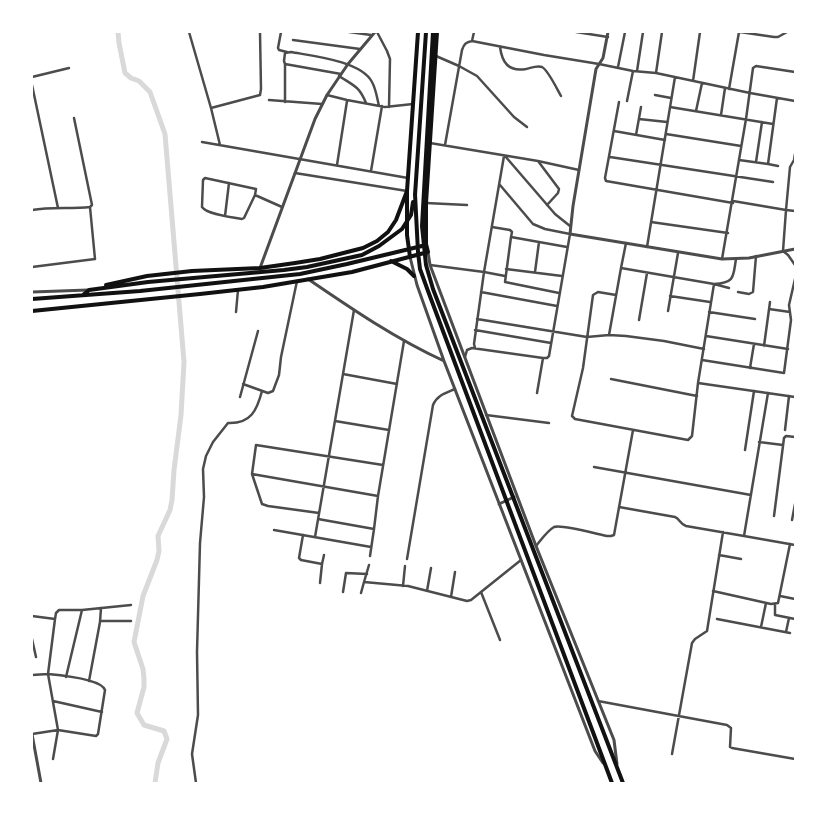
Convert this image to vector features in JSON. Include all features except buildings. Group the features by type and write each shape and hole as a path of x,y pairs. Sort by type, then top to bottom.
{"highway":[{"path":"410,256 407,235 407,191 418,32"},
{"path":"426,32 415,194 416,231 420,268 612,782"},
{"path":"433,32 422,201 422,240 426,265 433,289 623,783"},
{"path":"32,311 238,290 352,272 428,252 426,244 426,203 437,32"},
{"path":"83,295 88,290 147,276 192,271 260,268 320,259 363,248 377,241 388,232 396,220 407,191"},
{"path":"88,290 148,282 261,273 307,267 362,254 379,246 402,229 411,215 415,194"},
{"path":"32,299 149,290 300,274 426,244"},
{"path":"391,261 407,269 414,276"}],"street":[{"path":"189,32 220,145"},
{"path":"211,108 260,95 260,32"},
{"path":"281,32 278,48 279,50 348,64 369,78 372,82 381,106 371,172"},
{"path":"349,32 371,35"},
{"path":"260,268 322,104 348,64 371,35 376,32 390,59 389,107"},
{"path":"472,41 474,32"},
{"path":"576,32 608,37"},
{"path":"465,357 466,350 475,348 544,358 548,357 570,234 570,226 596,69 604,58 608,32"},
{"path":"618,68 625,32"},
{"path":"627,101 643,32"},
{"path":"656,73 662,32"},
{"path":"693,81 700,32"},
{"path":"729,89 740,32 778,37 787,32"},
{"path":"293,40 360,49"},
{"path":"445,145 454,90 464,46 467,42 472,41 635,71 656,73 729,89 795,101"},
{"path":"500,46 503,60 509,66 521,70 538,66 545,69 561,96"},
{"path":"286,102 284,61 285,52 287,52"},
{"path":"435,56 459,66 481,79 514,117 527,127"},
{"path":"285,64 340,75 361,91 366,104"},
{"path":"722,259 728,233 754,66 795,72"},
{"path":"32,77 69,68"},
{"path":"647,248 675,77"},
{"path":"696,111 702,83"},
{"path":"32,85 58,208"},
{"path":"721,115 725,88"},
{"path":"327,95 366,104 389,107 413,104"},
{"path":"655,95 671,98"},
{"path":"768,164 777,98"},
{"path":"269,100 322,104"},
{"path":"337,165 347,100"},
{"path":"619,102 605,178 606,181 795,211"},
{"path":"636,135 641,107"},
{"path":"670,107 773,124"},
{"path":"32,267 95,259 90,207 92,205 92,200 74,118"},
{"path":"639,118 667,122"},
{"path":"756,162 762,122"},
{"path":"614,131 665,140"},
{"path":"666,134 741,146"},
{"path":"202,142 408,178"},
{"path":"430,143 538,161 579,170"},
{"path":"783,251 790,167 794,160 795,154"},
{"path":"504,156 558,217 570,226"},
{"path":"475,348 474,344 484,272 504,156"},
{"path":"610,157 773,182"},
{"path":"739,160 778,166"},
{"path":"538,161 559,189 558,193 547,205"},
{"path":"295,173 407,191"},
{"path":"204,179 256,189 255,195 244,218 242,219 212,213 202,207 204,179"},
{"path":"225,216 229,183"},
{"path":"500,185 533,224 552,231 626,243 647,248 722,259 736,259 795,249"},
{"path":"255,195 282,207"},
{"path":"426,203 467,205"},
{"path":"32,210 90,207"},
{"path":"651,222 728,233"},
{"path":"492,227 510,230 512,232 504,280 506,283 559,293"},
{"path":"511,237 567,246"},
{"path":"535,272 539,242"},
{"path":"608,335 626,243"},
{"path":"783,251 795,265"},
{"path":"428,252 430,265 486,415 536,546 614,740 618,767"},
{"path":"668,311 678,253"},
{"path":"410,256 414,276 444,361 595,751 606,768"},
{"path":"738,292 749,294 753,292 756,256"},
{"path":"714,284 724,284 730,280 733,274 736,259"},
{"path":"430,265 505,276"},
{"path":"621,268 714,284 729,288"},
{"path":"506,269 562,276"},
{"path":"639,320 647,273"},
{"path":"308,279 404,341 444,361"},
{"path":"702,360 784,373 791,320 789,305 795,279"},
{"path":"243,384 268,393 273,391 279,375 297,280"},
{"path":"616,295 598,292 594,293 583,368 572,416 575,419 688,440 692,436 698,383 714,284"},
{"path":"32,292 88,290"},
{"path":"236,312 238,290"},
{"path":"481,292 557,306"},
{"path":"670,296 710,302"},
{"path":"764,346 770,302"},
{"path":"769,309 790,312"},
{"path":"315,537 354,310"},
{"path":"709,312 755,319"},
{"path":"477,319 587,337 608,335 664,341 704,349"},
{"path":"240,397 258,330"},
{"path":"476,330 551,343"},
{"path":"706,336 788,349"},
{"path":"370,556 378,496 404,341"},
{"path":"750,368 754,344"},
{"path":"537,394 544,358"},
{"path":"343,374 397,384"},
{"path":"611,379 697,396"},
{"path":"698,383 795,397"},
{"path":"407,559 433,405 435,399 455,389"},
{"path":"196,783 192,754 198,715 196,652 200,543 204,497 203,469 206,456 212,442 228,423 238,423 254,412 262,391"},
{"path":"745,450 754,391"},
{"path":"744,536 768,393"},
{"path":"785,430 789,396"},
{"path":"486,415 549,423"},
{"path":"335,421 389,430"},
{"path":"536,546 551,529 556,526 607,536 614,535 633,430"},
{"path":"774,516 784,438 786,436 795,437"},
{"path":"759,442 783,446"},
{"path":"319,513 262,504 252,474 256,445 384,465"},
{"path":"594,467 751,494"},
{"path":"252,474 378,496"},
{"path":"499,504 517,496"},
{"path":"792,520 795,504"},
{"path":"619,507 675,517 680,523 686,526 795,545"},
{"path":"318,519 374,529"},
{"path":"274,530 371,547"},
{"path":"672,754 692,643 695,639 707,631 723,532"},
{"path":"303,535 299,558 300,560 322,564"},
{"path":"790,544 780,596 778,603 775,604 775,615 795,619"},
{"path":"320,583 324,555"},
{"path":"720,555 741,559"},
{"path":"364,582 403,586 467,601 471,600 521,560"},
{"path":"361,594 369,565"},
{"path":"403,586 405,566"},
{"path":"427,591 431,568"},
{"path":"451,597 455,572"},
{"path":"343,592 346,573 367,574"},
{"path":"714,591 775,604"},
{"path":"481,592 500,640"},
{"path":"780,596 795,599"},
{"path":"761,627 766,603"},
{"path":"53,759 58,730 48,674 56,613 59,610 82,610 131,605"},
{"path":"89,681 101,608"},
{"path":"66,676 82,610"},
{"path":"32,616 55,620"},
{"path":"786,632 789,618"},
{"path":"716,619 790,633"},
{"path":"100,621 131,620"},
{"path":"32,639 36,657"},
{"path":"32,675 48,674 66,676 89,681 102,686 105,690 98,734 96,736 58,730 32,734 41,783"},
{"path":"53,701 102,712"},
{"path":"598,702 731,726 730,747 795,759"}],"waterway":[{"path":"118,32 125,73 131,78 139,81 150,92 165,134 184,362 181,415 172,500 170,510 158,536 159,551 157,560 143,596 134,642 143,669 144,679 144,687 137,713 144,725 164,731 167,739 158,763 155,783"}]}
